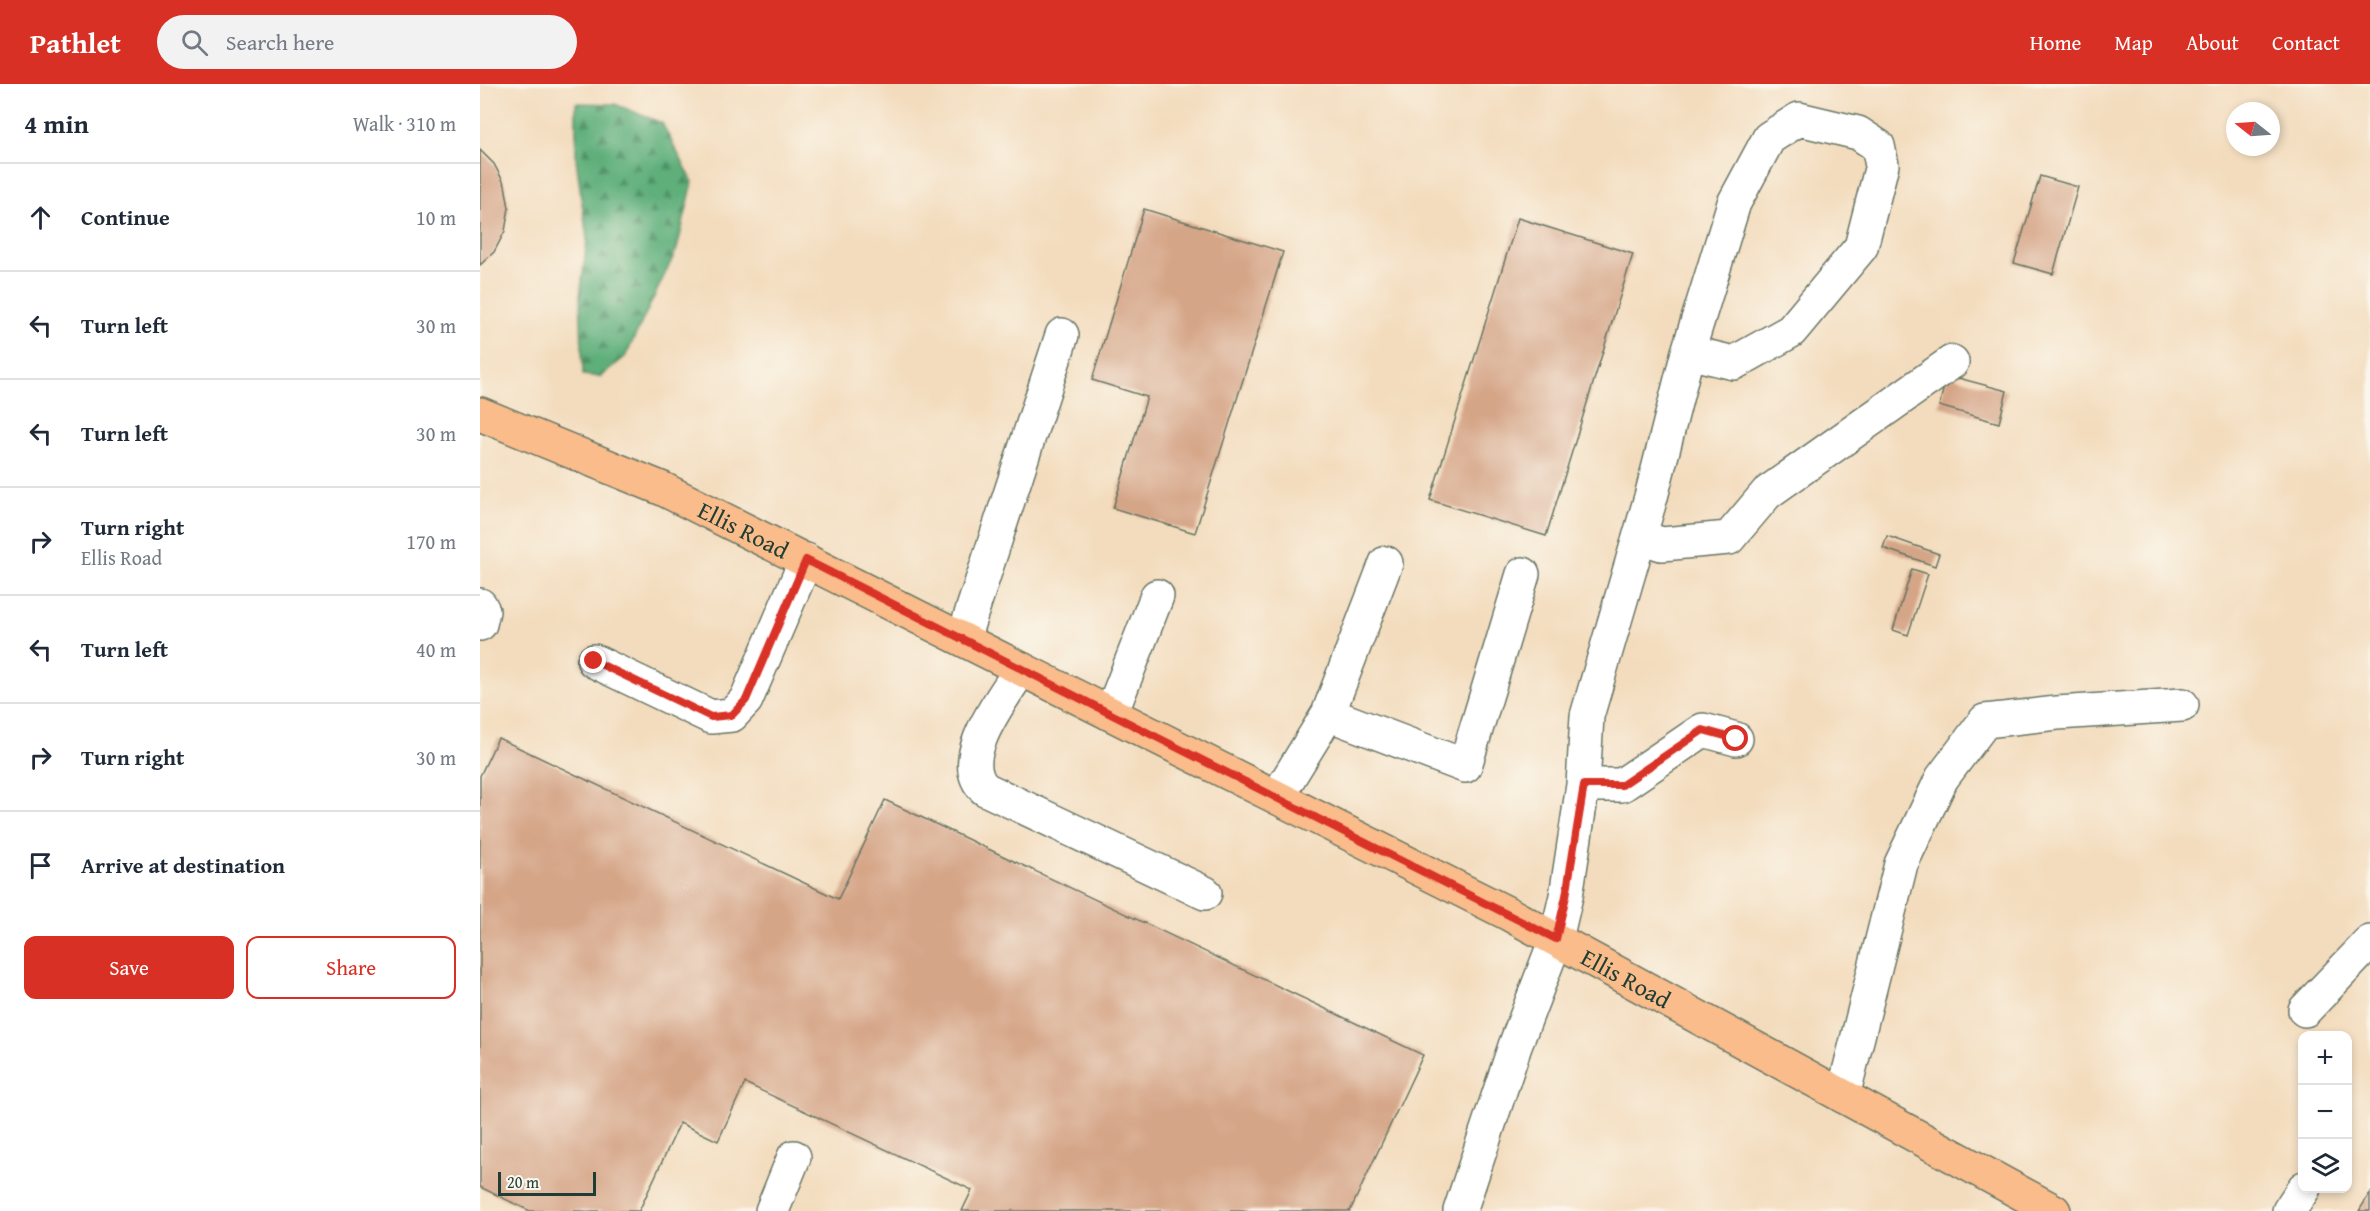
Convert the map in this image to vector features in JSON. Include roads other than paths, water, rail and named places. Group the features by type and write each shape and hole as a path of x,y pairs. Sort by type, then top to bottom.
{"main road":[{"name":"Ellis Road","path":"480,414 663,489 1277,797 1556,939 2054,1211"}],"lane":[{"path":"1460,1211 1515,1046 1556,939 1566,896 1584,785 1587,716 1640,537 1688,352 1734,203 1769,138 1799,119 1858,133 1878,146 1882,165 1861,247 1791,331 1734,363 1688,352"},
{"path":"963,639 1062,335"},
{"path":"1640,537 1662,544 1730,538 1767,493 1952,362"},
{"path":"594,661 711,717 732,715 746,700 806,560"},
{"path":"1277,797 1328,714 1386,563"},
{"path":"1328,714 1466,766 1523,574"},
{"path":"1111,714 1157,596"},
{"path":"480,605 483,611 480,624"},
{"path":"1022,669 980,735 974,771 977,782 985,789 1205,893"},
{"path":"1843,1096 1901,864 1942,778 1985,722 2057,713 2182,705"},
{"path":"1584,785 1622,785 1703,730 1736,739"},
{"path":"2305,1010 2370,942"},
{"path":"772,1211 794,1157"},
{"path":"2289,1211 2301,1193"}]}
